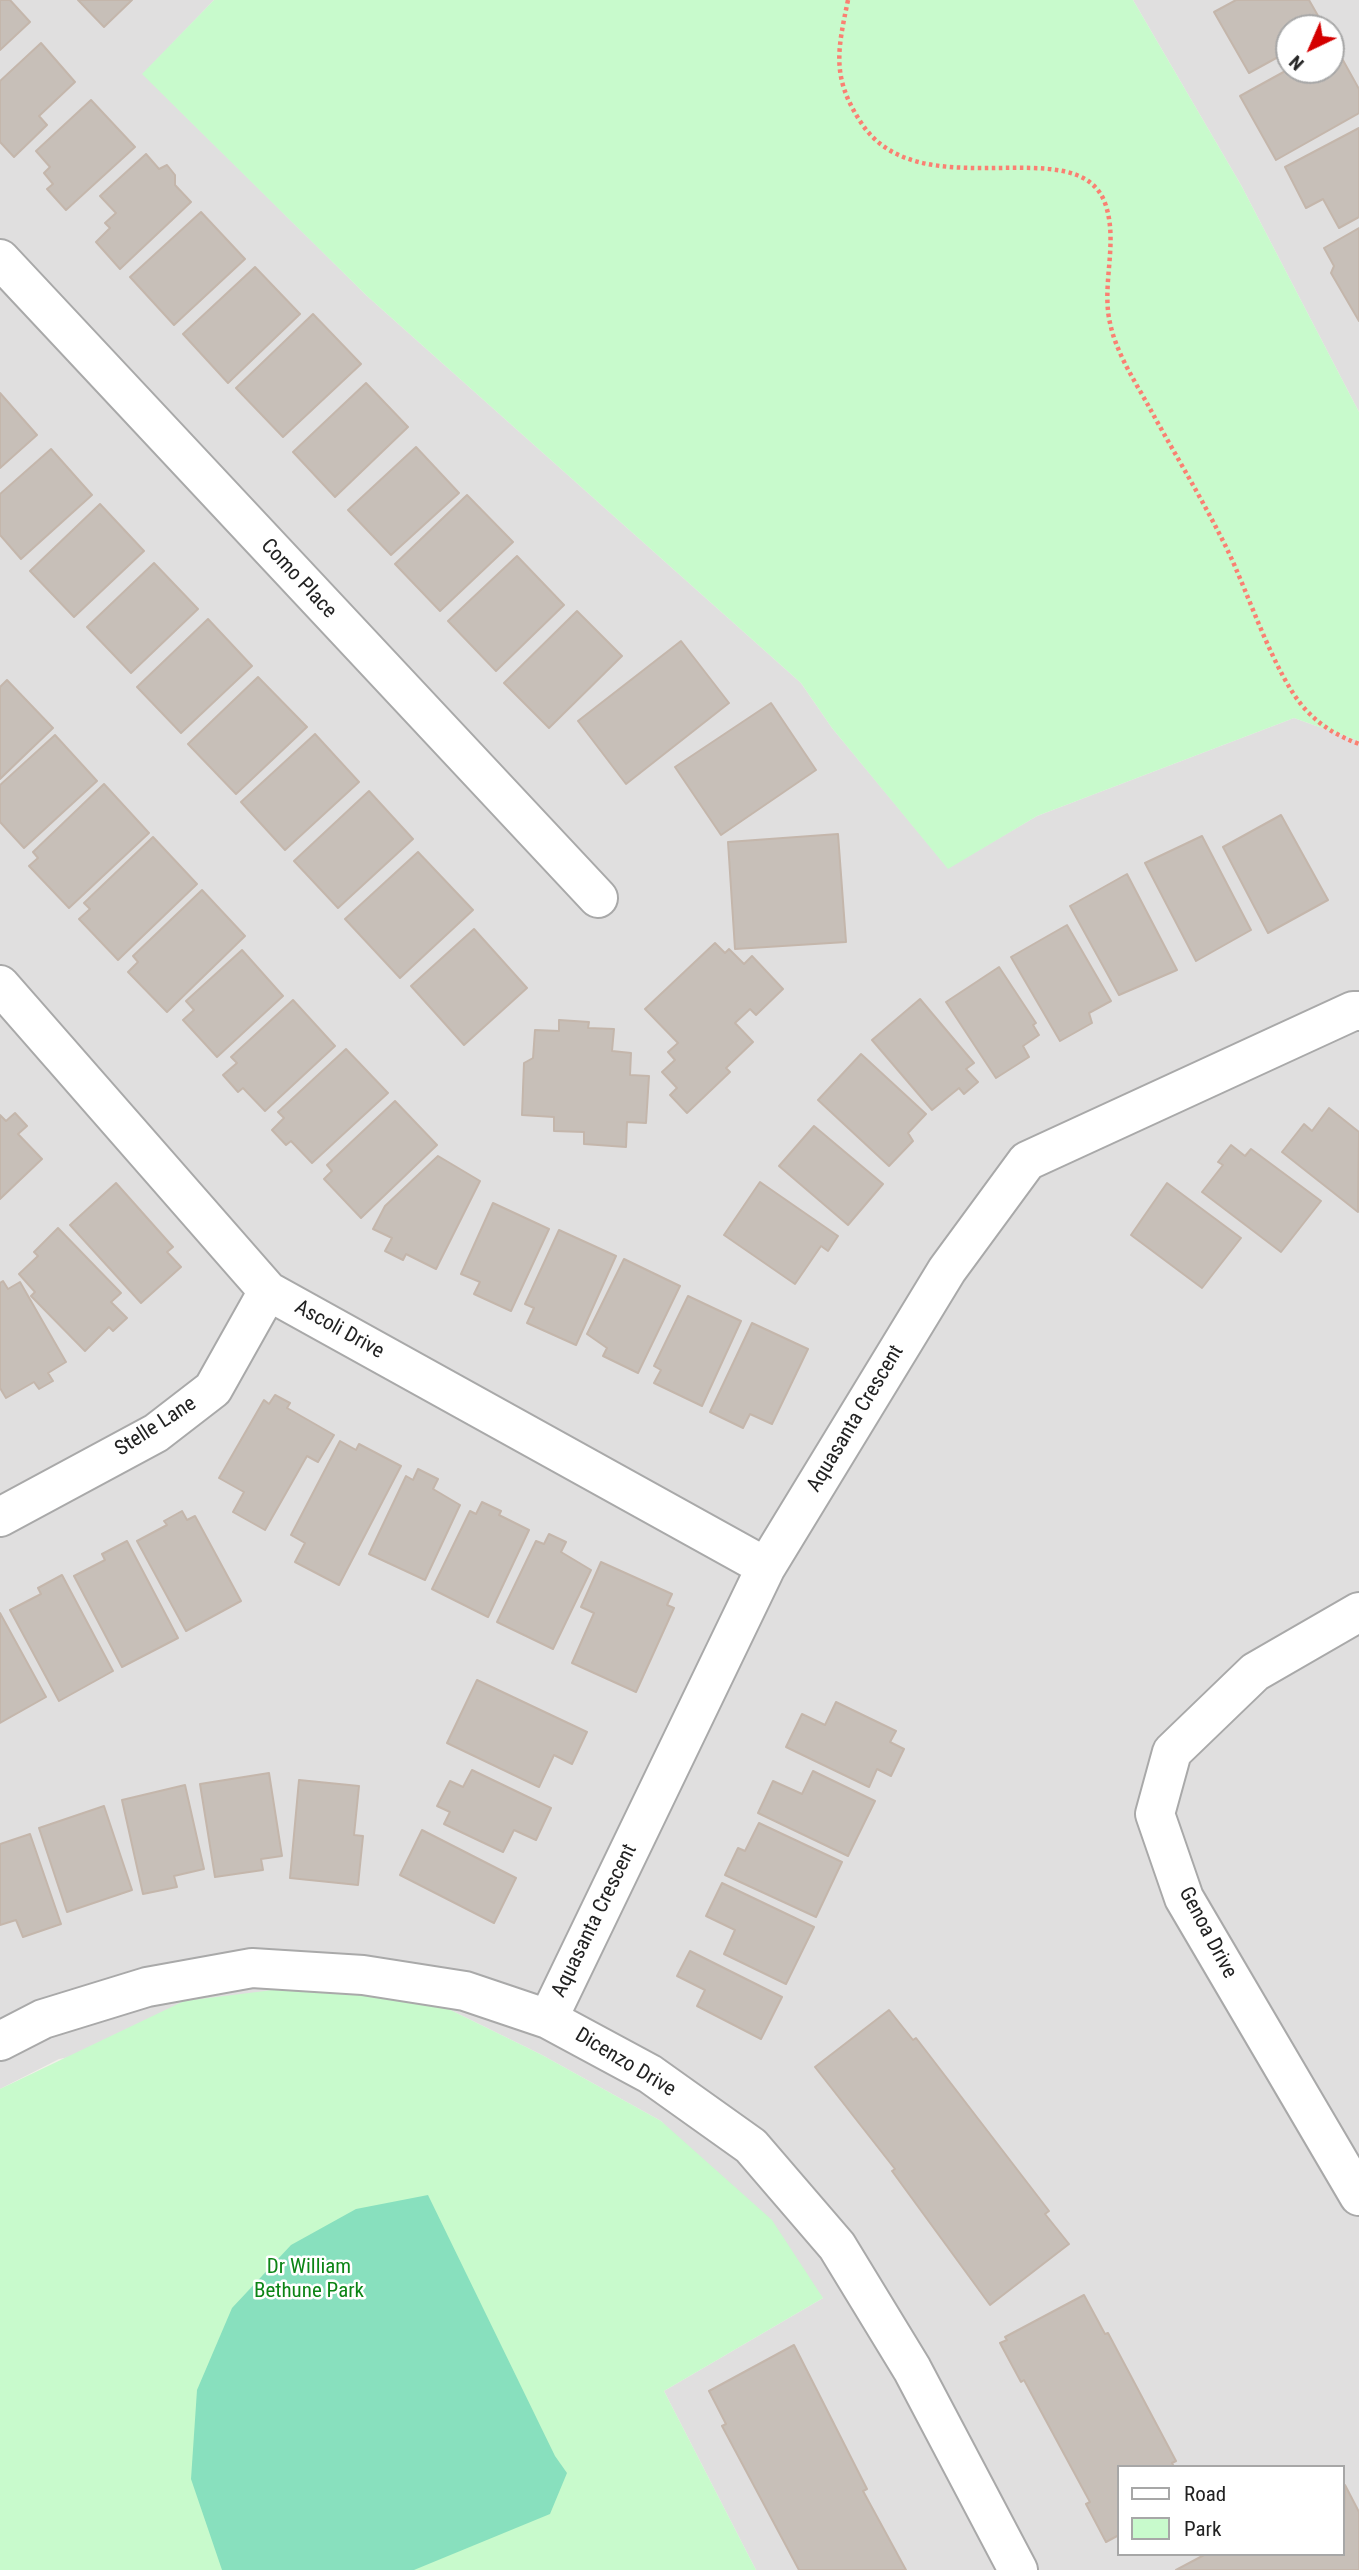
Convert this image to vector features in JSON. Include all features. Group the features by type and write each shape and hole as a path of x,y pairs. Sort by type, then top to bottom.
{"street":[{"name":"Como Place","path":"0,259 598,898"},
{"name":"Ascoli Drive","path":"0,985 268,1291 766,1567"},
{"name":"Aquasanta Crescent","path":"548,2019 766,1567 947,1270 1027,1161 1353,1010 1359,1011"},
{"name":"Stelle Lane","path":"0,1517 156,1433 213,1389 268,1291"},
{"name":"Genoa Drive","path":"1353,2173 1184,1898 1156,1815 1172,1752 1255,1672 1359,1612"},
{"name":"Dicenzo Drive","path":"0,2041 43,2019 147,1987 252,1968 363,1975 465,1991 548,2019 650,2074 751,2146 837,2246 912,2369 1018,2570"}],"path":[{"path":"848,0 836,54 847,101 869,136 902,159 929,166 1052,168 1080,176 1096,187 1105,202 1111,233 1107,300 1110,325 1129,372 1226,547 1280,667 1305,709 1334,734 1359,744"}],"shaded area":[{"path":"0,0 214,0 143,74 367,296 801,683 832,728 948,868 1037,816 1294,718 1359,741 1359,2570 756,2570 664,2391 823,2298 661,2121 542,2055 420,1995 59,2059 0,2089"},
{"path":"1133,0 1359,0 1359,412 1241,185"}],"green space":[{"path":"214,0 1133,0 1241,185 1359,412 1359,741 1294,718 1037,816 948,869 832,728 801,683 367,296 142,74"},
{"name":"Dr William Bethune Park","path":"289,1988 420,1995 542,2055 661,2121 772,2220 823,2298 664,2391 756,2570 0,2570 0,2089 184,2001"},
{"path":"428,2195 555,2456 567,2473 550,2514 414,2570 222,2570 191,2479 197,2390 232,2308 291,2245 356,2209"}],"building":[{"path":"0,0 10,0 30,22 0,50"},
{"path":"78,0 132,0 104,27"},
{"path":"1236,0 1309,0 1317,14 1275,14 1275,59 1249,73 1214,12"},
{"path":"41,43 75,82 39,116 47,125 14,157 0,142 0,81"},
{"path":"1345,64 1359,89 1359,113 1276,160 1240,96 1275,77 1275,84 1345,84"},
{"path":"91,100 135,147 66,210 47,189 53,184 44,173 50,167 36,151"},
{"path":"1359,128 1359,217 1339,228 1323,199 1306,208 1285,167"},
{"path":"146,154 159,169 167,165 175,175 175,185 191,202 120,269 96,242 110,228 105,223 116,213 100,196"},
{"path":"201,212 245,259 174,325 130,277"},
{"path":"1359,228 1359,321 1331,273 1334,266 1324,248"},
{"path":"255,267 300,314 228,383 183,334"},
{"path":"313,314 361,364 283,437 236,388"},
{"path":"366,383 408,427 335,497 293,452"},
{"path":"0,393 37,435 0,468"},
{"path":"416,447 459,493 391,555 348,510"},
{"path":"51,449 92,495 21,559 0,535 0,494"},
{"path":"467,495 513,542 440,611 395,564"},
{"path":"100,504 144,551 74,617 30,571"},
{"path":"517,556 564,605 496,671 448,621"},
{"path":"154,563 198,609 131,673 87,627"},
{"path":"577,611 622,656 549,728 504,683"},
{"path":"208,619 252,666 181,733 137,687"},
{"path":"681,641 729,703 626,784 578,721"},
{"path":"258,677 307,727 236,794 188,744"},
{"path":"7,680 53,728 0,779 0,687"},
{"path":"771,703 816,770 721,835 675,767"},
{"path":"315,734 359,782 285,850 241,802"},
{"path":"55,735 97,781 24,848 0,822 0,785"},
{"path":"104,784 149,833 69,908 29,866 38,858 33,852"},
{"path":"369,791 413,839 338,908 294,861"},
{"path":"1281,815 1328,900 1268,933 1223,847"},
{"path":"838,834 846,942 735,949 728,842"},
{"path":"1202,836 1251,930 1196,961 1145,863"},
{"path":"153,837 197,884 118,960 79,919 90,909 84,903"},
{"path":"418,852 473,910 400,978 345,919"},
{"path":"1127,874 1177,970 1119,995 1070,906"},
{"path":"202,890 245,936 167,1012 128,972 138,962 133,956"},
{"path":"1067,925 1111,1001 1089,1013 1092,1023 1060,1041 1011,957"},
{"path":"474,929 527,988 464,1045 411,986"},
{"path":"715,943 725,953 729,949 744,964 752,956 783,989 756,1015 750,1009 735,1023 753,1042 726,1068 730,1072 687,1113 670,1095 677,1088 662,1072 675,1060 668,1052 678,1043 645,1009"},
{"path":"242,950 283,996 217,1057 183,1020 194,1010 186,1001"},
{"path":"999,967 1036,1023 1033,1025 1039,1035 1023,1046 1029,1057 996,1078 946,1002"},
{"path":"920,999 974,1063 966,1069 978,1082 964,1094 959,1088 932,1110 872,1040"},
{"path":"293,1000 335,1046 265,1111 243,1088 238,1092 223,1075 237,1063 231,1057"},
{"path":"559,1020 589,1022 588,1028 614,1029 612,1051 631,1053 630,1075 649,1076 646,1123 627,1122 626,1147 584,1144 584,1132 554,1131 554,1117 522,1115 524,1063 533,1058 535,1030 559,1031"},
{"path":"346,1049 388,1093 312,1163 291,1141 286,1145 272,1130 284,1118 278,1112"},
{"path":"861,1054 926,1114 908,1133 913,1141 889,1166 818,1100"},
{"path":"395,1101 437,1145 361,1218 324,1179 332,1171 327,1165"},
{"path":"1329,1108 1359,1132 1358,1212 1282,1152 1304,1124 1312,1131"},
{"path":"15,1113 27,1126 18,1134 42,1159 0,1199 0,1115 6,1121"},
{"path":"814,1126 883,1184 848,1225 779,1166"},
{"path":"1231,1145 1245,1156 1251,1149 1321,1201 1281,1252 1202,1192 1223,1165 1218,1162"},
{"path":"438,1156 480,1181 436,1269 406,1254 403,1260 385,1251 392,1238 373,1229 385,1206"},
{"path":"760,1182 838,1236 828,1251 821,1246 795,1284 724,1235"},
{"path":"116,1183 173,1247 167,1252 181,1267 141,1303 70,1225"},
{"path":"1167,1183 1241,1238 1202,1288 1131,1235"},
{"path":"493,1203 549,1229 511,1311 474,1294 480,1282 461,1274"},
{"path":"58,1228 121,1293 111,1302 127,1318 113,1331 109,1327 85,1351 31,1296 35,1292 19,1274 38,1256 34,1252"},
{"path":"559,1230 616,1256 576,1345 527,1323 534,1308 525,1304"},
{"path":"624,1259 680,1286 638,1373 603,1356 607,1348 587,1334"},
{"path":"3,1281 8,1289 20,1282 66,1362 48,1373 53,1381 39,1389 34,1382 6,1398 0,1388 0,1283"},
{"path":"688,1296 741,1321 702,1406 654,1383 661,1370 654,1366"},
{"path":"752,1323 808,1349 772,1424 750,1414 743,1428 710,1412"},
{"path":"275,1395 290,1403 287,1408 334,1435 318,1462 307,1456 265,1530 233,1512 244,1492 219,1478 264,1400 269,1404"},
{"path":"340,1441 356,1450 359,1444 401,1466 339,1585 295,1562 305,1543 291,1535"},
{"path":"418,1469 438,1479 433,1489 460,1505 425,1580 369,1554 406,1476 413,1480"},
{"path":"482,1502 501,1511 499,1515 529,1530 488,1617 432,1589 470,1511 476,1514"},
{"path":"182,1511 187,1520 195,1516 241,1601 186,1631 137,1541 167,1525 164,1521"},
{"path":"549,1534 566,1542 561,1552 591,1570 553,1649 497,1622 536,1541 544,1544"},
{"path":"127,1541 178,1638 122,1667 74,1576 105,1560 102,1554"},
{"path":"601,1562 672,1594 667,1605 674,1608 636,1692 572,1663 594,1613 581,1607"},
{"path":"62,1575 113,1671 59,1701 10,1610 41,1594 38,1588"},
{"path":"0,1613 46,1697 0,1723"},
{"path":"477,1680 587,1732 572,1764 554,1755 539,1787 447,1743"},
{"path":"836,1702 896,1731 890,1742 904,1749 891,1776 877,1769 869,1787 786,1747 802,1714 825,1725"},
{"path":"472,1770 551,1808 536,1840 514,1830 503,1852 444,1824 450,1812 437,1806 450,1781 463,1787"},
{"path":"813,1771 875,1801 848,1856 758,1813 773,1781 802,1794"},
{"path":"269,1773 282,1856 261,1859 263,1870 215,1877 200,1784"},
{"path":"299,1780 359,1786 354,1835 363,1836 358,1885 290,1878"},
{"path":"185,1785 204,1869 174,1876 177,1887 143,1894 122,1800"},
{"path":"104,1806 132,1890 67,1912 39,1828"},
{"path":"759,1823 842,1862 816,1917 725,1875 738,1848 745,1851"},
{"path":"422,1830 516,1878 494,1923 400,1875"},
{"path":"30,1834 61,1924 23,1937 16,1920 0,1925 0,1844"},
{"path":"722,1883 814,1927 786,1984 724,1954 735,1930 706,1916"},
{"path":"690,1951 782,1997 761,2039 697,2006 705,1990 677,1976"},
{"path":"889,2010 913,2040 916,2038 1049,2211 1045,2214 1069,2244 990,2305 892,2171 895,2169 815,2067"},
{"path":"1084,2295 1105,2334 1108,2333 1176,2461 1173,2465 1118,2465 1118,2536 1106,2542 1086,2504 1090,2502 1024,2380 1021,2382 1000,2343 1007,2340 1005,2337"},
{"path":"794,2345 867,2489 863,2491 906,2570 799,2570 722,2426 726,2424 709,2391"},
{"path":"1345,2485 1359,2512 1359,2570 1176,2570 1202,2556 1345,2556"}]}
